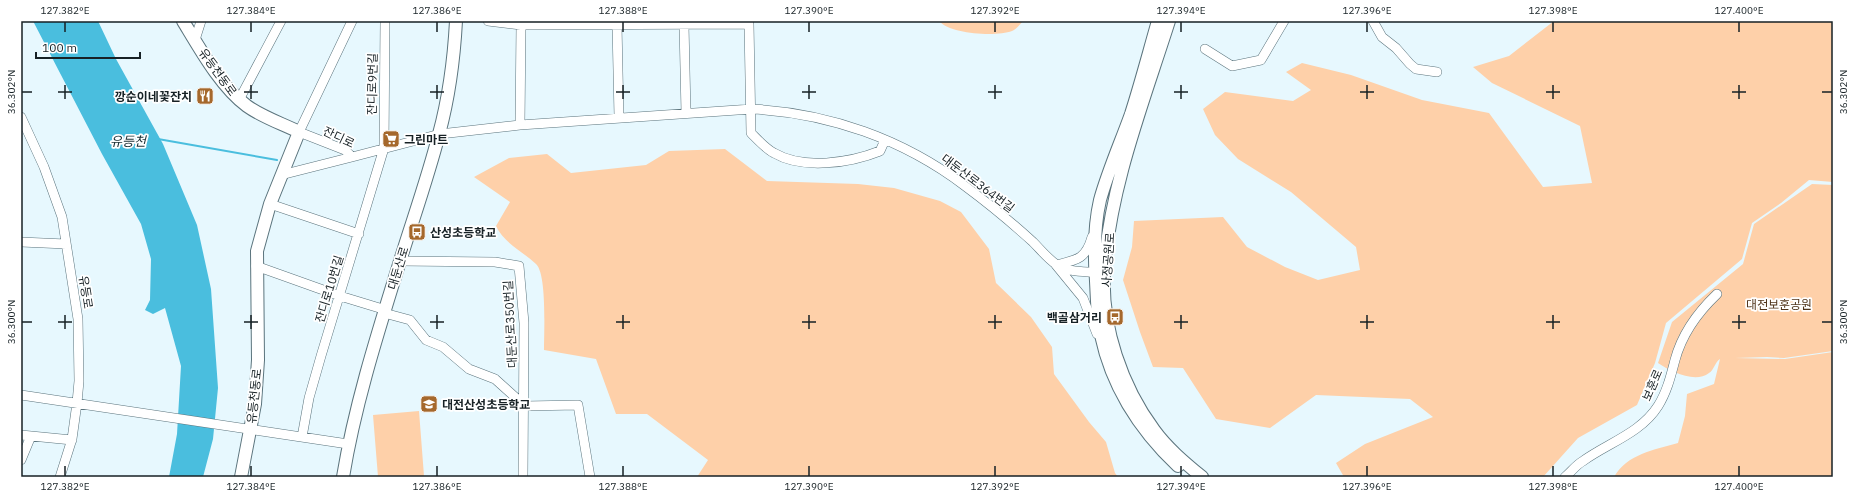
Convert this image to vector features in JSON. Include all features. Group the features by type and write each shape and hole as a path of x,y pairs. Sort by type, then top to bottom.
{"main road":[{"name":"유등천동로","path":"183,21 227,88 239,100 249,108 299,132 270,204 258,242 256,266 258,360 255,404 246,429 241,477"},
{"name":"대둔산로","path":"343,477 348,444 360,397 400,261 440,134 454,56 456,21"},
{"name":"사정공원로","path":"1158,21 1131,113 1101,198 1095,234 1113,345 1128,388 1155,431 1202,477"},
{"name":"사정공원로","path":"1169,21 1128,149 1113,206 1100,272 1100,335 1108,360 1125,401 1157,446 1189,477"}],"street":[{"path":"195,40 202,21"},
{"path":"239,100 281,21"},
{"path":"299,132 352,21"},
{"name":"잔디로9번길","path":"384,148 385,21"},
{"path":"488,21 521,25 749,24 752,109 751,133 773,153 786,159 815,163 842,162 866,157 880,151 885,140"},
{"path":"1205,49 1232,66 1261,60 1284,21"},
{"path":"1373,21 1382,37 1396,48 1410,64 1416,68 1437,72"},
{"path":"520,125 521,25"},
{"path":"617,25 619,117"},
{"path":"684,25 686,113"},
{"name":"대둔산로364번길","path":"440,134 520,125 619,117 752,109 784,111 820,118 858,128 913,152 964,185 1031,240 1056,264 1069,270 1100,272"},
{"name":"유등로","path":"21,117 44,167 62,217 78,319 79,381 72,440 60,477"},
{"name":"잔디로","path":"299,132 345,150 352,157 440,134"},
{"name":"잔디로10번길","path":"302,437 309,398 384,148"},
{"path":"281,175 352,157"},
{"path":"270,204 359,234"},
{"path":"1098,213 1089,248 1085,254 1079,258 1056,264 1083,298 1108,360"},
{"path":"21,242 66,244"},
{"name":"대둔산로350번길","path":"400,261 495,262 518,266 524,323 525,406 523,477"},
{"path":"256,266 410,320 426,340 443,347 469,369 495,379 525,406 578,405 590,477"},
{"name":"보훈로","path":"1565,477 1582,461 1630,434 1644,422 1658,406 1675,359 1688,332 1702,308 1718,294"},
{"path":"21,395 348,444"},
{"path":"21,435 72,440"},
{"path":"21,460 31,436"}],"green space":[{"path":"939,21 1023,21 1012,31 1005,33 985,34 953,29"},
{"path":"1554,21 1833,21 1833,182 1809,180 1781,203 1752,223 1742,259 1666,323 1655,363 1637,405 1578,438 1543,477 1344,477 1336,463 1365,444 1433,417 1410,399 1316,395 1270,428 1216,419 1183,368 1153,367 1123,280 1132,247 1134,221 1223,217 1247,247 1285,267 1318,280 1360,270 1356,247 1291,192 1238,159 1215,135 1203,109 1225,92 1293,101 1311,90 1286,72 1302,63 1351,75 1422,100 1489,113 1543,187 1592,183 1580,126 1492,83 1473,67 1509,56"},
{"path":"725,149 767,181 858,184 894,188 940,201 961,212 989,249 996,283 1031,317 1052,347 1054,374 1089,422 1106,442 1115,473 1118,477 697,477 708,460 647,414 616,414 596,359 544,350 544,304 540,270 531,259 499,232 496,226 510,202 474,177 509,158 547,154 571,173 646,165 669,151"},
{"name":"대전보훈공원","path":"1812,184 1833,185 1833,351 1784,358 1735,358 1785,359 1833,352 1833,477 1614,477 1619,469 1634,458 1642,454 1678,443 1685,416 1687,394 1714,384 1720,359 1709,373 1697,377 1690,377 1676,373 1658,363 1672,322 1743,264 1754,224"},
{"path":"419,411 424,476 378,477 373,415"}],"water":[{"name":"유등천","path":"33,21 98,21 116,59 163,144 197,225 211,289 218,388 213,439 203,477 169,477 177,434 181,366 165,308 153,314 145,310 150,300 151,259 141,224 102,154"}],"waterway":[{"path":"158,139 277,160"}],"place":[{"name":"깡순이네꽃잔치","path":"205,96"},
{"name":"그린마트","path":"391,139"},
{"name":"산성초등학교","path":"417,232"},
{"name":"백골삼거리","path":"1115,317"},
{"name":"대전산성초등학교","path":"429,404"}]}
